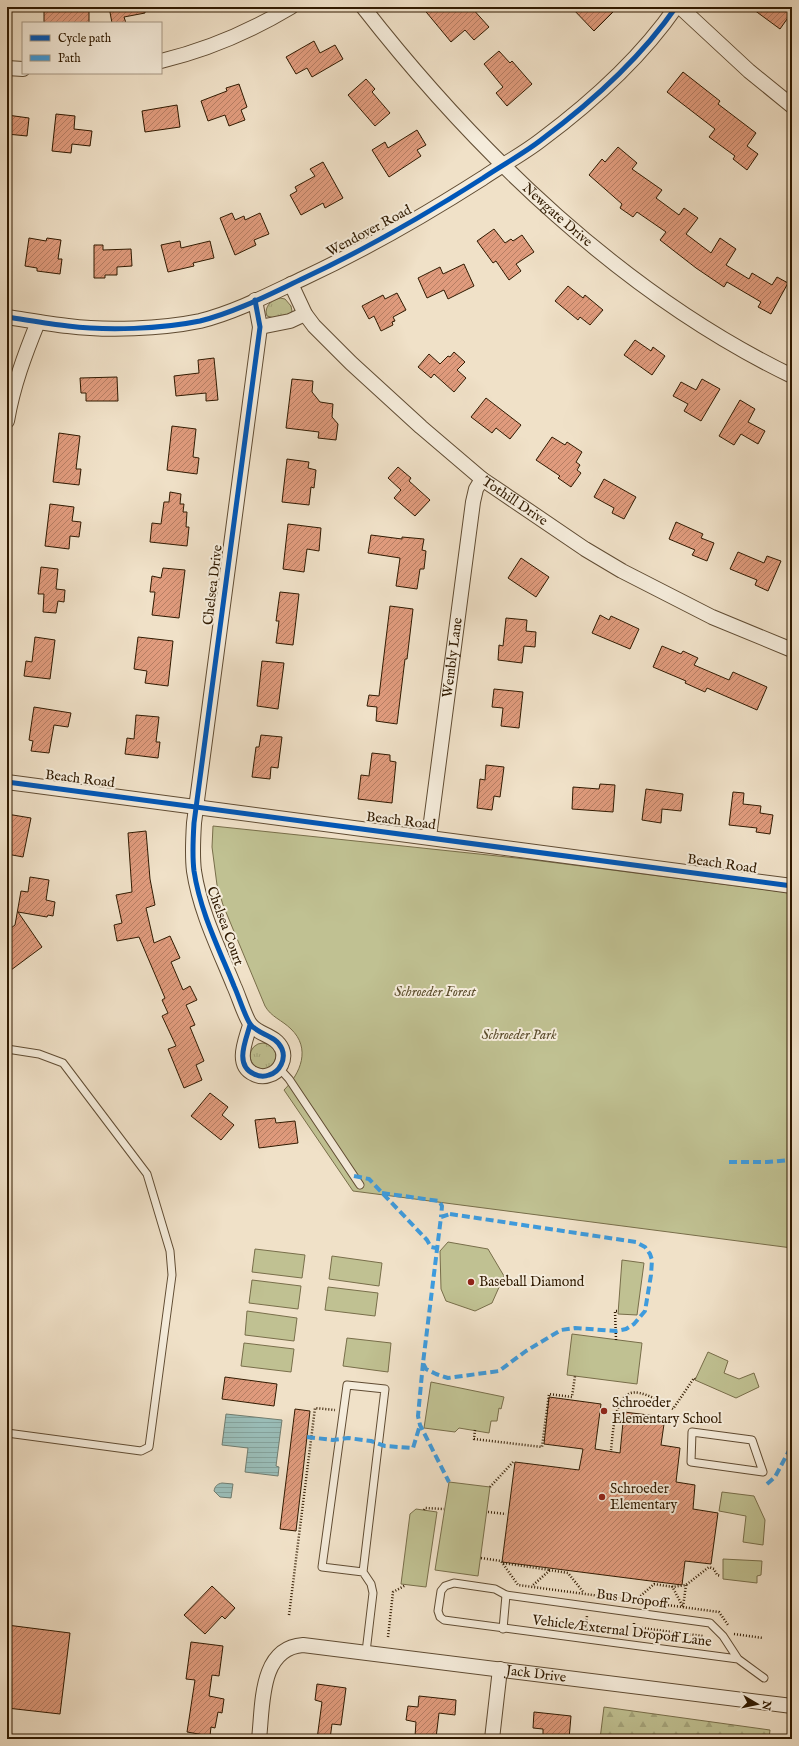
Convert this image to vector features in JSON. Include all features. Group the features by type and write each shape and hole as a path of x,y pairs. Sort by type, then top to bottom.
{"street":[{"path":"162,61 218,43 256,26 291,7"},
{"name":"Newgate Drive","path":"363,7 467,128 546,205 637,282 719,337 792,376"},
{"name":"Wendover Road","path":"7,317 70,327 104,328 159,326 200,320 223,314 291,284 393,233 429,212 541,140 613,82 647,44 676,7"},
{"path":"680,7 749,71 792,106"},
{"path":"7,68 22,69"},
{"name":"Tothill Drive","path":"291,284 305,314 314,326 371,382 421,428 482,479 585,549 622,571 712,617 792,650"},
{"name":"Chelsea Drive","path":"196,807 260,327 255,300"},
{"path":"260,327 290,321 305,314"},
{"path":"7,421 17,375 38,322"},
{"name":"Wembly Lane","path":"429,837 473,502 476,489 482,479"},
{"name":"Beach Road","path":"7,782 792,886"},
{"name":"Chelsea Court","path":"196,807 193,856 197,887 205,913 250,1025"},
{"path":"250,1025 276,1040 281,1046 284,1054 279,1068 267,1076 255,1075 246,1068 243,1063 242,1054 250,1025"},
{"name":"Jack Drive","path":"259,1739 268,1672 272,1663 282,1651 294,1645 303,1644 792,1706"},
{"path":"492,1739 500,1669"}],"lane":[{"path":"7,1049 39,1054 63,1063 147,1174 170,1251 172,1275 149,1448 141,1451 7,1433"},
{"path":"279,1068 289,1079 360,1185"},
{"path":"363,1572 322,1567 347,1385 385,1389 363,1572 371,1584 373,1593 366,1652"},
{"path":"692,1432 752,1440 763,1472 691,1462 692,1432"},
{"name":"Bus Dropoff","path":"503,1629 444,1620 440,1617 438,1611 441,1591 445,1586 454,1584 495,1589 506,1595 710,1623 723,1636 738,1659"},
{"path":"503,1629 506,1595"},
{"name":"Vehicle/External Dropoff Lane","path":"503,1629 738,1659"},
{"path":"738,1659 764,1678"}],"path":[{"path":"616,1340 615,1311 618,1311"},
{"path":"475,1430 474,1438 542,1447 549,1394 572,1397 574,1376"},
{"path":"611,1450 619,1403 625,1396 638,1392 673,1409 694,1378 696,1378"},
{"path":"289,1615 314,1408 343,1411"},
{"path":"490,1487 513,1462"},
{"path":"424,1510 425,1508 444,1509"},
{"path":"488,1512 506,1514"},
{"path":"481,1558 568,1573 584,1593"},
{"path":"503,1563 518,1585 719,1612 735,1635 763,1638"},
{"path":"636,1600 654,1584 672,1586 686,1585 709,1567 714,1569 717,1575 721,1576"},
{"path":"532,1586 549,1570"},
{"path":"388,1637 393,1592 406,1584"},
{"path":"684,1607 686,1585"},
{"path":"672,1586 684,1607"},
{"path":"634,1618 634,1627 703,1636"}],"green space":[{"path":"280,298 285,299 291,306 292,311 290,315 274,318 267,316 266,312 269,304"},
{"name":"Schroeder Park","path":"213,826 526,859 792,893 792,1248 353,1191 284,1090 295,1076 299,1068 302,1052 301,1044 297,1036 288,1026 267,1010 223,905 217,885 212,847"},
{"path":"263,1043 272,1047 276,1056 272,1065 263,1069 254,1065 250,1056 254,1047"},
{"name":"Baseball Diamond","path":"448,1242 488,1249 504,1276 492,1303 475,1311 446,1301 441,1289 440,1251"},
{"path":"255,1249 305,1255 302,1278 252,1272"},
{"path":"332,1256 382,1263 379,1286 329,1279"},
{"path":"622,1260 644,1263 637,1315 618,1314"},
{"path":"252,1280 301,1286 298,1309 249,1303"},
{"path":"328,1287 378,1293 375,1316 325,1310"},
{"path":"247,1311 297,1318 294,1341 245,1335"},
{"path":"572,1334 642,1343 637,1384 567,1375"},
{"path":"347,1338 391,1343 388,1372 343,1366"},
{"path":"244,1343 294,1349 291,1372 241,1366"},
{"path":"708,1352 728,1361 724,1373 739,1379 754,1373 759,1387 736,1398 695,1380"},
{"path":"431,1382 504,1397 501,1409 499,1408 497,1421 491,1421 489,1433 459,1428 455,1432 424,1428"},
{"path":"449,1482 490,1487 478,1576 435,1570"},
{"path":"722,1492 754,1496 765,1520 763,1545 743,1542 746,1516 719,1511"},
{"path":"416,1509 437,1512 426,1587 401,1584 410,1514"},
{"path":"723,1559 762,1561 761,1575 757,1576 757,1583 723,1579"},
{"path":"604,1707 770,1730 769,1739 600,1739"}],"water":[{"path":"226,1414 282,1420 276,1466 279,1467 278,1476 245,1472 248,1448 222,1445"},
{"path":"222,1483 233,1484 231,1498 220,1497 214,1491 216,1486"}],"building":[{"path":"44,7 89,7 89,22 44,22"},
{"path":"109,7 145,7 145,13 124,17 126,22 112,22"},
{"path":"422,7 471,7 489,27 474,40 465,30 451,42"},
{"path":"571,7 618,7 594,31"},
{"path":"750,7 786,7 792,12 780,29"},
{"path":"314,41 320,53 335,45 343,59 312,77 307,68 296,74 286,57"},
{"path":"499,51 510,63 512,61 532,84 507,106 496,93 503,87 484,64"},
{"path":"683,72 720,101 718,104 756,133 747,146 758,154 747,170 733,159 735,156 709,137 715,129 667,92"},
{"path":"366,79 375,89 372,92 390,113 375,126 348,95"},
{"path":"239,84 247,107 241,110 245,120 229,126 225,115 208,121 201,101 227,91 226,88"},
{"path":"177,105 180,127 145,132 142,111"},
{"path":"56,114 75,116 74,129 92,131 90,146 72,144 71,153 52,151"},
{"path":"7,115 29,118 27,136 7,134"},
{"path":"417,130 426,145 417,150 421,156 389,177 372,150 385,142 388,148"},
{"path":"618,147 637,163 632,169 662,190 656,198 679,215 684,208 698,218 686,234 711,253 720,238 736,249 726,265 749,279 752,273 772,285 777,277 788,283 771,314 758,307 761,302 727,282 724,287 696,268 660,240 666,232 637,212 633,217 620,208 622,204 589,175 602,159 605,162"},
{"path":"323,162 343,198 325,208 323,203 301,215 290,195 297,191 295,187 315,176 310,169"},
{"path":"232,213 235,220 244,216 245,220 260,213 269,234 254,240 256,245 235,255 220,218"},
{"path":"494,229 505,243 511,239 513,241 522,235 534,252 516,264 521,271 509,280 496,261 493,263 477,241"},
{"path":"29,238 46,241 47,238 61,240 58,259 62,259 60,274 37,271 37,268 25,266"},
{"path":"180,241 181,248 210,241 214,258 193,263 194,266 168,272 161,245"},
{"path":"94,245 103,245 103,250 131,249 132,266 117,267 117,275 105,275 105,278 94,278"},
{"path":"464,264 474,286 448,299 444,290 427,298 418,278 440,267 443,274"},
{"path":"568,286 583,298 585,295 603,310 590,325 580,317 578,320 555,301"},
{"path":"397,293 406,310 393,317 395,321 392,322 393,325 381,331 374,316 369,319 362,306 383,295 385,299"},
{"path":"635,340 651,351 653,347 665,356 652,375 624,355"},
{"path":"454,352 465,362 457,370 466,378 454,392 434,374 431,378 418,367 429,354 440,364"},
{"path":"214,358 218,400 206,401 206,393 176,396 174,376 199,373 198,360"},
{"path":"117,377 118,401 86,401 86,393 81,393 80,378"},
{"path":"292,379 313,381 312,392 320,402 333,404 332,417 338,424 336,440 318,438 319,432 286,428"},
{"path":"702,379 720,389 701,421 684,411 688,404 673,396 681,382 696,390"},
{"path":"486,398 521,425 510,439 496,428 492,433 471,417"},
{"path":"740,400 755,409 748,422 765,431 758,444 741,434 734,445 719,436"},
{"path":"172,426 196,429 193,457 199,458 197,474 167,470"},
{"path":"59,433 80,436 76,469 81,469 79,485 53,482"},
{"path":"552,437 565,445 567,442 582,452 576,462 580,465 577,470 581,473 571,487 558,478 560,476 536,460"},
{"path":"287,459 309,462 308,468 316,470 314,488 311,487 309,505 282,502"},
{"path":"398,467 411,478 409,481 430,500 415,516 394,498 401,490 388,478"},
{"path":"604,479 636,497 624,519 612,513 614,508 594,497"},
{"path":"170,492 181,494 180,504 184,504 183,512 187,512 186,527 189,527 187,546 150,542 152,523 161,524 164,502 169,502"},
{"path":"50,504 74,507 72,521 81,522 79,537 70,536 69,549 45,546"},
{"path":"676,522 703,534 701,538 714,543 707,561 692,555 695,550 669,539"},
{"path":"288,524 321,528 319,551 307,549 304,572 283,569"},
{"path":"371,535 402,539 402,537 424,539 422,550 426,551 424,569 420,569 417,589 396,586 400,558 368,553"},
{"path":"738,552 764,563 767,556 781,561 768,591 755,585 757,580 730,569"},
{"path":"521,558 549,577 536,597 508,578"},
{"path":"41,567 58,569 56,589 65,590 64,602 58,601 56,613 43,612 44,594 38,594"},
{"path":"163,568 185,570 179,618 152,615 155,592 150,592 152,576 161,578"},
{"path":"280,592 299,594 293,645 276,643 279,621 276,621"},
{"path":"390,606 413,609 397,724 376,721 377,707 367,706 369,695 379,696"},
{"path":"600,615 609,620 611,616 639,629 630,649 592,633"},
{"path":"506,618 527,620 526,631 536,632 535,647 524,646 522,663 498,660 499,645 503,646"},
{"path":"35,637 55,640 50,679 24,676 26,661 32,662"},
{"path":"138,637 173,641 168,686 145,683 147,671 134,669"},
{"path":"662,646 681,654 683,651 698,658 694,665 729,680 733,672 767,687 757,710 707,688 705,692 685,683 686,681 653,667"},
{"path":"262,661 284,663 278,709 257,706"},
{"path":"494,689 523,692 519,728 501,726 503,708 492,707"},
{"path":"34,707 71,713 68,727 54,725 49,753 31,751 33,741 29,740"},
{"path":"136,715 159,717 156,742 160,742 158,758 125,754 127,738 134,739"},
{"path":"261,735 282,737 278,768 271,767 270,779 252,777 256,747 259,747"},
{"path":"372,753 390,755 390,761 396,762 392,803 358,799 361,775 369,776"},
{"path":"486,765 504,767 500,797 494,796 492,810 477,808 480,779 485,780"},
{"path":"600,784 615,785 613,812 572,809 573,787 599,789"},
{"path":"646,789 683,794 681,811 662,809 661,823 642,820"},
{"path":"733,792 744,793 743,804 761,806 760,813 773,815 770,834 756,832 757,828 729,825"},
{"path":"7,814 31,818 23,857 7,854"},
{"path":"146,831 150,879 155,905 146,908 154,943 170,936 180,958 171,962 183,990 190,986 197,1000 186,1005 195,1025 190,1027 204,1061 196,1065 202,1080 184,1088 168,1049 176,1046 162,1016 168,1013 162,1000 165,998 139,937 117,941 114,925 122,923 116,895 132,892 128,833"},
{"path":"30,877 49,880 46,900 55,902 53,916 48,915 47,917 18,912 42,947 7,973 7,931 15,925 21,891 28,892"},
{"path":"210,1093 228,1107 222,1115 234,1125 221,1140 191,1116"},
{"path":"275,1118 276,1123 295,1121 298,1143 259,1148 255,1120"},
{"path":"225,1377 277,1384 274,1406 222,1399"},
{"name":"Schroeder Elementary","path":"549,1397 601,1404 595,1449 620,1453 624,1412 665,1417 661,1445 680,1448 676,1482 695,1485 693,1509 718,1513 711,1564 685,1561 682,1585 502,1562 515,1462 579,1470 583,1449 544,1444"},
{"path":"295,1409 310,1411 296,1531 280,1529"},
{"path":"212,1586 235,1608 225,1619 222,1616 205,1634 184,1615"},
{"path":"7,1625 70,1633 60,1714 7,1708"},
{"path":"191,1642 223,1646 219,1676 212,1675 209,1696 224,1699 222,1713 218,1712 215,1728 211,1727 210,1736 187,1732 195,1680 186,1679"},
{"path":"317,1684 346,1688 341,1725 332,1724 330,1739 317,1739 322,1702 315,1700"},
{"path":"419,1696 456,1700 455,1715 439,1713 436,1738 415,1736 416,1722 406,1720 408,1706 418,1707"},
{"path":"534,1712 571,1716 569,1739 543,1739 543,1729 533,1728"}],"marked path":[{"path":"729,1162 767,1162 792,1160"},
{"path":"354,1176 369,1179 427,1240 431,1247 436,1248"},
{"path":"382,1193 439,1201 442,1206 441,1217"},
{"path":"450,1214 636,1242 645,1247 652,1260 645,1311 634,1324 626,1329 616,1331 575,1328 561,1330 526,1351 499,1371 448,1378 436,1374 426,1369 423,1363 441,1217 450,1214"},
{"path":"423,1363 418,1416 420,1425 449,1482"},
{"path":"307,1437 333,1440 348,1438 371,1441 385,1446 413,1448 420,1425"},
{"path":"767,1484 775,1477 792,1445"}],"cycle path":[{"path":"7,317 83,328 117,329 168,326 200,321 227,313 266,296 327,267 395,231 520,155 560,126 614,79 647,44 676,7"},
{"path":"250,1025 244,1045 244,1065 248,1070 257,1075 265,1076 273,1073 279,1068 283,1061 282,1049 276,1041 254,1028 247,1018 205,915 194,871 193,847 194,823 260,327 255,300"},
{"path":"7,782 792,886"}],"place":[{"name":"Baseball Diamond","path":"471,1282"},
{"name":"Schroeder Elementary School","path":"604,1411"},
{"name":"Schroeder Elementary","path":"602,1497"}],"park label":[{"name":"Schroeder Forest","path":"435,992"}]}
